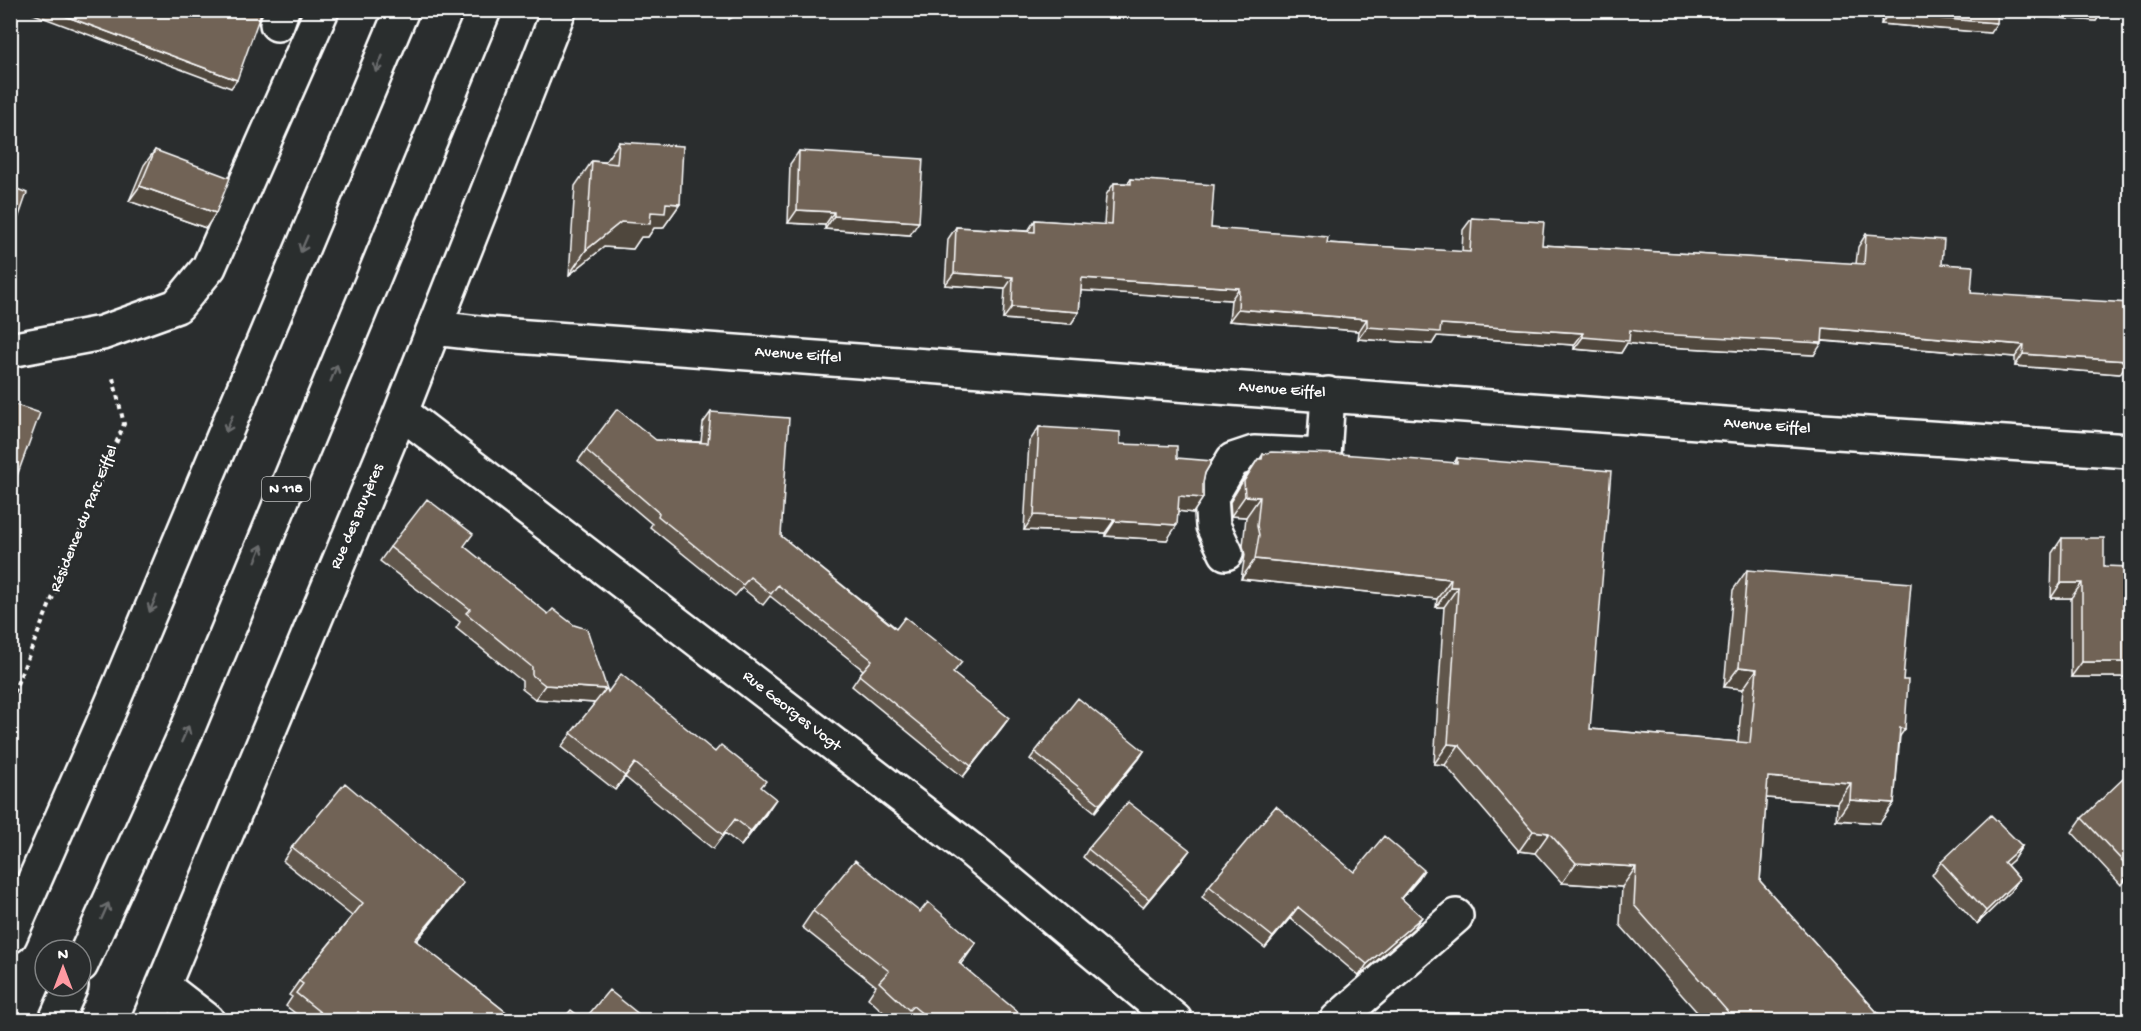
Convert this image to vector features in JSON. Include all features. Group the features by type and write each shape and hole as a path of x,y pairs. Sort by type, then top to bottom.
{"main road":[{"path":"13,347 102,333 177,306 209,267 322,10"},
{"path":"10,936 111,706 402,10"},
{"name":"N 118","path":"93,938 187,730 484,10"},
{"name":"Rue des Bruyères","path":"149,1020 401,412 559,10"},
{"name":"Avenue Eiffel","path":"434,328 499,335 1822,431 2130,451"},
{"path":"1226,553 1213,526 1211,497 1233,460 1254,453 1324,456 1328,394"},
{"name":"Rue Georges Vogt","path":"401,412 970,849 1175,1020"},
{"path":"1337,1020 1456,916"},
{"path":"163,986 207,1020"},
{"path":"56,1020 66,998"}],"path":[{"name":"Résidence du Parc Eiffel","path":"10,701 124,424 102,333"}],"building":[{"path":"49,10 262,10 237,80"},
{"path":"1888,10 1998,10 1997,23 1888,14"},
{"path":"619,142 683,146 680,204 666,203 665,213 651,212 650,224 621,222 586,250 592,161 617,164"},
{"path":"155,150 230,178 216,213 140,186"},
{"path":"799,151 923,159 919,222 834,216 834,212 797,210"},
{"path":"1131,179 1214,185 1211,228 1328,237 1327,243 1470,252 1472,218 1544,222 1542,245 1864,264 1866,234 1944,240 1942,264 1973,266 1971,293 2130,303 2128,361 2023,354 2024,345 1823,328 1822,343 1658,334 1630,330 1629,341 1583,337 1583,333 1441,324 1440,332 1367,327 1367,319 1238,309 1239,288 1082,278 1079,312 1012,307 1013,277 954,273 956,227 1035,232 1035,220 1112,225 1114,183 1131,184"},
{"path":"10,186 27,193 10,242"},
{"path":"10,403 40,413 10,495"},
{"path":"617,409 656,440 708,443 711,412 789,418 781,536 896,629 905,617 962,662 953,673 1009,718 971,766 859,675 872,660 778,585 771,594 750,577 743,585 658,516 659,513 586,450"},
{"path":"1039,427 1120,432 1120,444 1177,446 1177,458 1212,461 1205,473 1203,498 1179,496 1177,525 1034,515"},
{"path":"1271,452 1341,454 1457,463 1457,458 1611,471 1590,729 1750,743 1757,669 1739,667 1747,570 1911,583 1903,680 1908,680 1905,729 1900,728 1894,803 1850,800 1851,783 1768,777 1760,881 1884,1020 1735,1020 1634,905 1636,867 1576,863 1549,833 1533,831 1459,745 1448,744 1458,587 1450,587 1451,579 1255,559 1259,535 1257,526 1260,497 1245,496 1244,481 1258,459 1262,459 1263,454"},
{"path":"427,499 473,534 464,546 548,614 553,609 574,625 587,629 608,692 621,674 715,752 721,745 766,781 761,787 776,799 751,831 735,819 723,835 635,763 625,776 571,733 606,689 545,685 532,675 532,667 466,613 470,609 390,547"},
{"path":"2062,538 2104,538 2104,566 2130,567 2130,662 2082,662 2082,583 2061,583"},
{"path":"1078,698 1144,751 1100,804 1035,752"},
{"path":"2126,776 2130,780 2130,869 2082,818"},
{"path":"345,783 463,883 415,940 516,1020 368,1020 358,1012 351,1020 330,1020 296,993 303,984 299,981 363,903 292,847"},
{"path":"1128,802 1190,850 1149,899 1088,849"},
{"path":"1276,806 1354,872 1384,836 1424,870 1401,898 1422,917 1367,964 1298,907 1273,937 1209,886"},
{"path":"1991,815 2022,846 2004,862 2019,879 1986,911 1941,862"},
{"path":"855,860 920,912 928,902 976,943 959,963 1025,1018 1023,1020 930,1020 913,1006 909,1010 879,982 889,971 813,911"},
{"path":"609,990 646,1020 584,1020"},
{"path":"571,1010 584,1020 562,1020"},
{"path":"1469,1015 1472,1020 1461,1020"}]}
